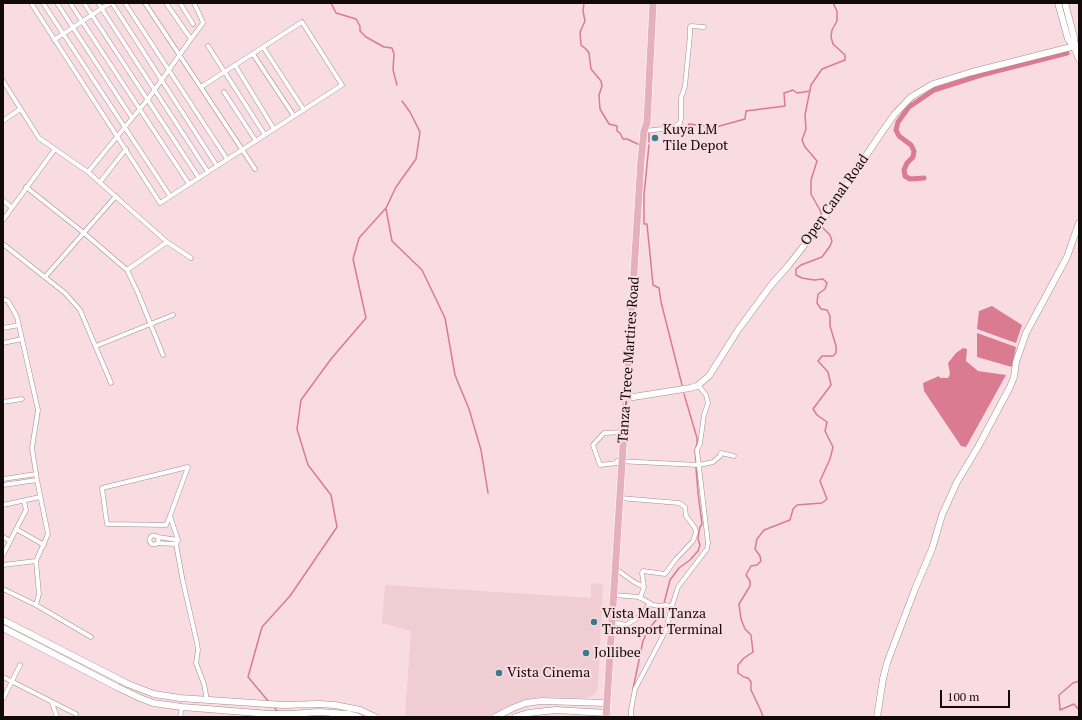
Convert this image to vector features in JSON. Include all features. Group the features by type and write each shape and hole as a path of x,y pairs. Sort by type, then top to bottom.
{"main road":[{"name":"Tanza-Trece Martires Road","path":"607,715 642,152 647,122 653,3"},
{"path":"1058,3 1068,39 1077,46"},
{"path":"1065,3 1077,46 1079,59"},
{"name":"Open Canal Road","path":"698,385 709,376 738,330 772,284 813,234 894,115 911,97 933,84 972,72 1077,46"},
{"path":"877,717 887,663 932,549 942,515 957,482 978,447 1010,387 1014,378 1016,362 1026,333 1068,257 1079,223"},
{"path":"627,398 685,389 698,385"},
{"path":"3,620 128,684 154,694 180,698 282,705 335,705 360,710 375,717"},
{"path":"3,628 140,698 161,704 270,714 319,712 348,714 360,717"},
{"path":"495,717 513,708 533,702 607,703"},
{"path":"515,717 528,713 556,710 607,715"}],"street":[{"path":"31,3 116,136 126,149 158,202 162,202 342,85 302,22 201,87"},
{"path":"43,3 170,196"},
{"path":"57,3 132,118"},
{"path":"70,3 189,184"},
{"path":"84,3 199,178"},
{"path":"98,3 208,172"},
{"path":"54,40 111,3 217,166"},
{"path":"125,3 227,159"},
{"path":"145,3 180,54 254,169"},
{"path":"166,3 191,39"},
{"path":"180,3 193,24"},
{"path":"88,172 116,136 148,99 203,24 194,3"},
{"path":"644,134 673,128 680,124 681,98 685,86 690,27 704,27"},
{"path":"208,46 265,135"},
{"path":"263,47 304,110"},
{"path":"253,54 294,116"},
{"path":"235,65 274,129"},
{"path":"3,81 39,138 88,172 167,242 191,258"},
{"path":"224,92 256,140"},
{"path":"3,121 20,110"},
{"path":"100,182 126,149"},
{"path":"3,220 26,187 55,150"},
{"path":"26,187 84,233 127,270 163,355"},
{"path":"45,277 116,196"},
{"path":"3,200 12,208"},
{"path":"127,270 167,242"},
{"path":"3,244 65,293 80,310 111,383"},
{"path":"3,299 8,301 17,317 38,413 32,444 36,480 48,532 44,545 36,561 39,594 36,605"},
{"path":"96,346 173,315"},
{"path":"3,328 19,325"},
{"path":"3,343 22,339"},
{"path":"631,717 635,689 666,630 678,587 707,549 708,542 697,450 700,444 704,415 708,404 706,395 698,385"},
{"path":"3,402 22,399"},
{"path":"624,432 604,433 593,445 600,465 622,461 699,465 715,461 721,453 734,456"},
{"path":"188,467 170,516 166,526 107,524 102,488 188,467"},
{"path":"3,479 36,474"},
{"path":"3,485 36,480"},
{"path":"3,504 40,497"},
{"path":"620,498 679,503 685,507 686,516 695,528 696,532 693,541 676,559 665,574 644,571 642,573 644,587 640,598"},
{"path":"3,555 26,510 24,501"},
{"path":"170,516 177,542 183,582 197,643 198,650 196,663 204,684 207,700"},
{"path":"154,525 158,540 157,543"},
{"path":"16,529 44,545"},
{"path":"156,536 177,542 152,544 149,541 150,537 156,536"},
{"path":"3,537 10,541"},
{"path":"4,564 36,561"},
{"path":"616,569 634,582 644,587"},
{"path":"3,589 36,605 92,637"},
{"path":"614,595 640,598 660,606 672,606"},
{"path":"612,622 626,625 642,615 650,603"},
{"path":"3,697 20,665"},
{"path":"3,677 76,714"},
{"path":"52,703 57,717"},
{"path":"180,717 182,707"}],"shaded area":[{"path":"992,306 1022,325 1016,343 977,329 979,311"},
{"path":"977,333 1016,347 1012,367 977,357"},
{"path":"963,348 967,349 966,361 978,371 1006,375 966,447 961,446 924,391 923,383 939,376 940,378 948,378 950,374 948,363 956,353"},
{"path":"591,583 603,584 598,687 595,694 585,698 539,697 522,700 487,717 405,717 411,631 382,623 385,585 591,598"}],"waterway":[{"path":"331,3 336,13 356,19 360,26 360,31 366,37 384,47 392,48 394,54 393,70 397,85"},
{"path":"584,3 583,11 585,21 580,32 581,45 589,53 591,69 601,81 602,86 599,95 600,109 609,124 617,126 617,131 623,139 627,139 640,145"},
{"path":"821,215 821,212 811,194 811,180 817,161 805,147 802,140 806,129 805,115 811,85 822,69 845,60 845,55 833,44 831,37 832,30 837,21 837,11 833,3"},
{"path":"924,178 910,179 905,176 904,170 907,163 913,157 914,151 911,145 899,136 896,130 898,122 909,107 934,90 981,75 1067,53"},
{"path":"674,129 677,129 678,134 686,133 686,129 689,124 716,127 745,119 746,111 785,106 784,93 793,90 797,93 810,91"},
{"path":"269,702 248,677 262,627 290,596 337,527 331,495 308,465 297,429 301,400 331,359 366,318 353,259 359,238 386,208 396,187 416,159 420,132 410,112 402,101"},
{"path":"661,131 669,130"},
{"path":"649,132 649,142"},
{"path":"649,145 644,195 644,224 647,224 653,285 659,288 661,302 682,385"},
{"path":"386,209 392,241 422,270 445,318 455,375 469,409 481,450 488,493"},
{"path":"763,717 751,690 751,682 748,678 738,673 738,665 744,658 753,652 751,635 745,629 741,619 739,604 750,586 750,581 746,575 751,566 757,565 761,561 760,556 755,549 757,539 764,530 790,520 793,509 797,505 822,503 827,499 820,481 830,459 833,447 825,431 827,422 817,415 813,409 831,385 828,372 818,361 822,356 833,356 836,353 836,346 830,326 830,316 827,310 821,309 817,303 818,294 825,289 827,283 823,279 814,280 802,278 796,275 796,269 801,265 822,257 830,246 832,241 830,235 822,227"},
{"path":"684,394 697,438 695,450 696,461"},
{"path":"633,689 643,641 648,630 662,611 670,580 679,568 690,560 698,551 700,545 698,539 702,524 696,468"},
{"path":"1079,681 1073,683 1059,695 1060,710 1074,704 1079,710"},
{"path":"273,706 279,713"}],"place":[{"name":"Kuya LM Tile Depot","path":"655,138"},
{"name":"Vista Mall Tanza Transport Terminal","path":"594,622"},
{"name":"Jollibee","path":"586,653"},
{"name":"Vista Cinema","path":"499,673"}]}
